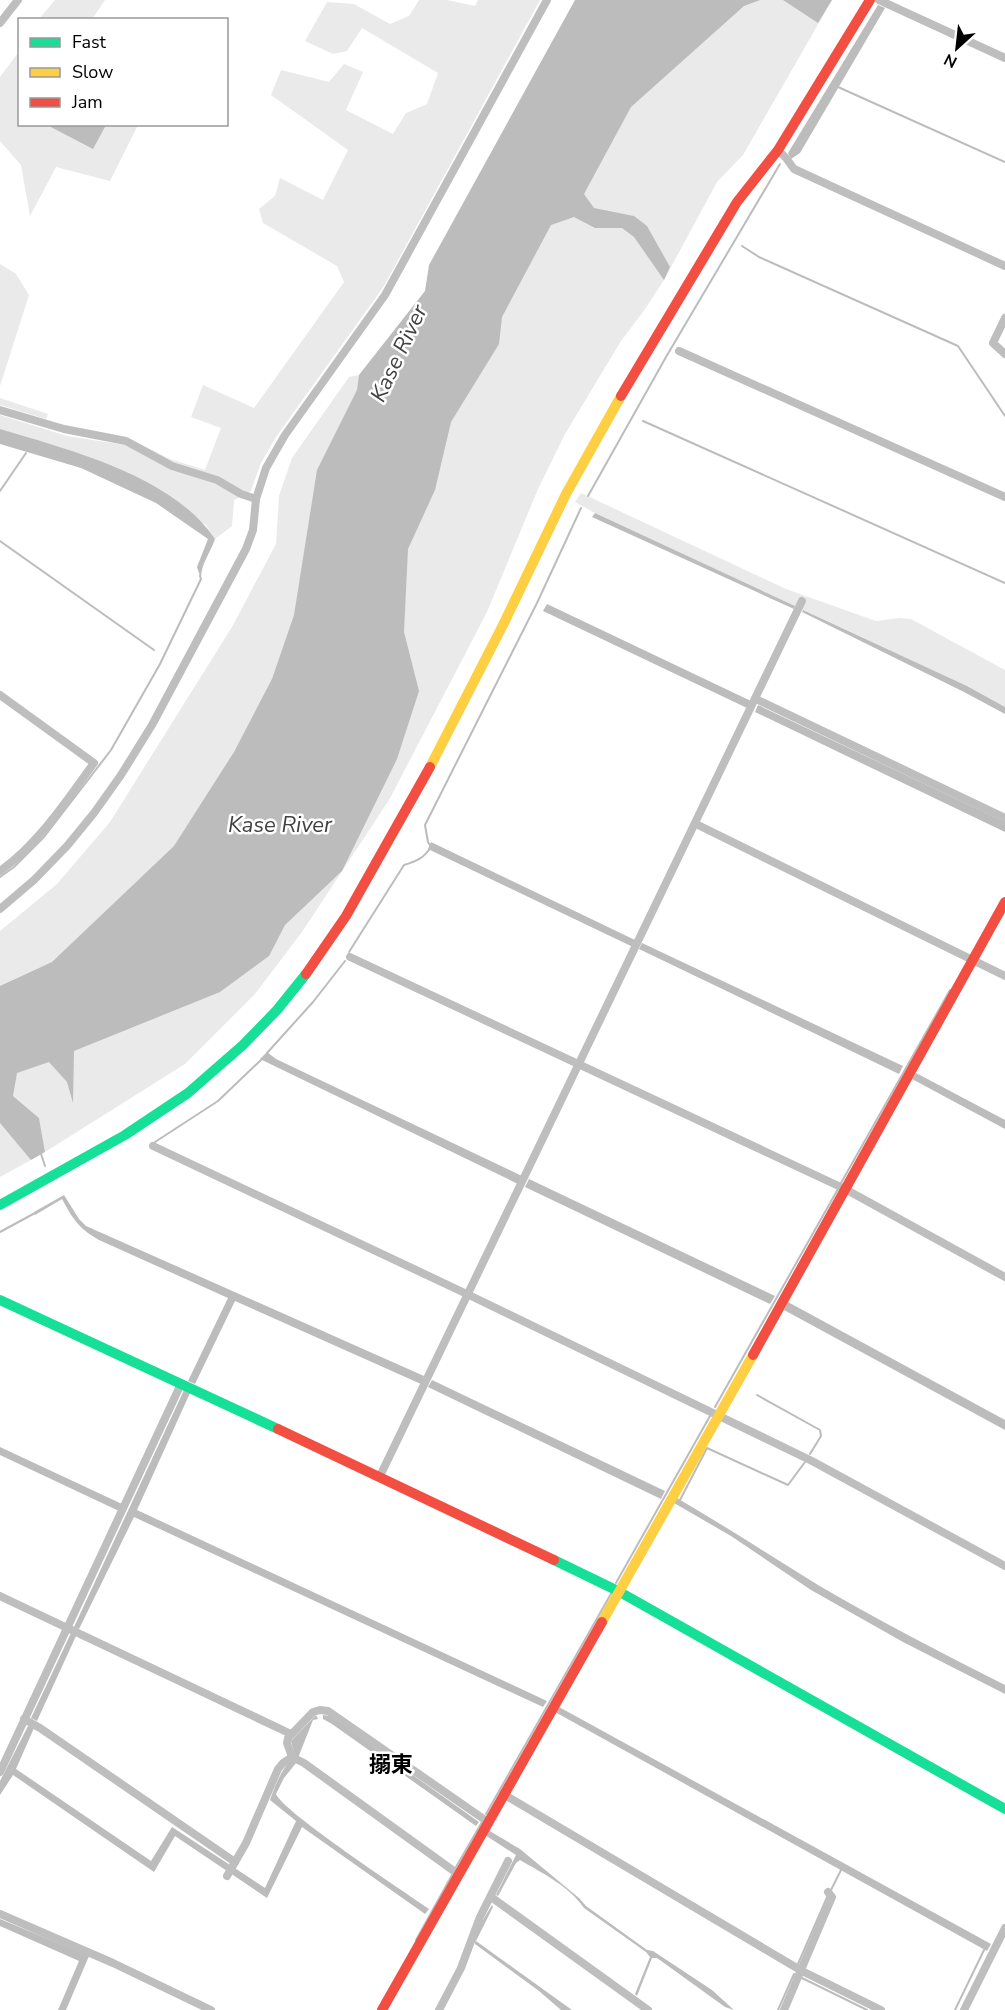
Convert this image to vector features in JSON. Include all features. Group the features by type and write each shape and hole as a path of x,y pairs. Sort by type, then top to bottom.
{"street":[{"path":"0,23 18,0"},
{"path":"0,909 34,880 67,846 122,775 152,725 246,549 253,530 256,499 266,468 285,435 385,295 405,262 547,0"},
{"path":"0,1205 125,1135 188,1093 243,1045 277,1011 303,979 351,908 410,805 599,433 737,202 778,150 870,0"},
{"path":"879,0 1005,58"},
{"path":"778,150 794,169 1005,266"},
{"path":"1005,318 993,343 1005,354"},
{"path":"679,351 1005,497"},
{"path":"0,410 64,429 126,441 172,466 217,480 241,494 256,499"},
{"path":"380,1476 802,601"},
{"path":"0,695 94,763 42,832 17,859 0,871"},
{"path":"756,699 1005,818"},
{"path":"696,824 1005,976"},
{"path":"382,2010 719,1415 1005,902"},
{"path":"350,957 845,1189 1005,1277"},
{"path":"153,1146 469,1294 719,1415 828,1469 1005,1566"},
{"path":"0,1300 380,1476 618,1591 1005,1809"},
{"path":"0,1772 181,1384"},
{"path":"0,1596 291,1734"},
{"path":"458,1874 304,1763 292,1757 287,1743 291,1734 313,1712 320,1710 328,1712 488,1822"},
{"path":"24,1719 235,1862"},
{"path":"227,1876 246,1843 279,1769 292,1757"},
{"path":"503,1794 801,1971 881,2010"},
{"path":"439,2010 461,1968 480,1917 508,1861"},
{"path":"784,2010 830,1895"},
{"path":"491,1897 648,2010"},
{"path":"0,1914 113,1963 211,2010"},
{"path":"964,2010 1005,1928"}],"shaded area":[{"path":"55,0 105,0 93,18 40,18"},
{"path":"419,0 447,0 475,6 478,0 540,0 384,286 276,437 261,463 251,491 234,500 232,526 215,539 206,525 72,451 0,429 0,415 67,436 125,445 132,440 170,459 205,470 221,428 191,417 203,385 254,408 344,282 337,266 263,223 259,209 275,196 280,178 323,200 348,150 271,95 281,70 329,82 344,64 363,72 346,110 393,134 406,113 427,104 438,73 362,28 347,51 333,54 305,41 327,2 354,4 390,24 409,16"},
{"path":"670,0 832,0 743,155 717,182 664,280 621,341 565,434 538,489 487,612 389,800 302,932 255,994 185,1064 45,1152 39,1118 13,1096 6,1068 65,1045 385,536"},
{"path":"18,53 18,126 138,126 110,181 56,167 30,216 21,165 0,141 0,77"},
{"path":"0,264 16,274 29,295 0,386"},
{"path":"425,291 295,794 0,1002 0,931 57,884 110,822 232,627 276,544 279,496 292,458 349,377 359,375"},
{"path":"0,398 48,414 46,419 0,405"},
{"path":"581,493 786,589 876,621 911,619 1005,670 1005,707 967,686 595,513 575,502"},
{"path":"0,1114 25,1144 31,1160 0,1177"}],"water":[{"name":"Kase River","path":"575,0 760,0 744,6 631,107 584,194 594,208 634,216 647,226 670,267 664,280 634,237 622,228 595,228 574,217 551,225 502,317 499,344 451,422 435,490 408,549 404,632 419,691 397,759 342,871 285,925 269,956 220,992 74,1051 73,1103 67,1082 49,1062 17,1073 13,1096 39,1118 45,1152 31,1160 0,1123 0,986 52,962 174,846 234,752 272,679 294,615 317,470 357,390 359,375 425,291 429,265"},
{"path":"783,0 832,0 818,23"},
{"path":"878,5 885,8 800,153 791,159 788,153"},
{"path":"49,126 105,126 93,149"},
{"path":"0,429 88,456 147,482 174,498 197,517 215,539 204,563 201,579 197,567 208,539 156,503 81,468 0,444"},
{"path":"595,513 795,606 794,609 592,517"},
{"path":"547,604 751,701 747,708 543,611"},
{"path":"803,610 967,686 1005,707 1005,714 802,612"},
{"path":"758,705 1005,822 1005,832 755,712"},
{"path":"431,842 635,940 633,947 428,849"},
{"path":"642,943 903,1066 899,1074 639,949"},
{"path":"267,1052 276,1059 522,1176 518,1184 260,1059"},
{"path":"916,1073 1005,1120 1005,1129 912,1079"},
{"path":"529,1179 775,1296 770,1304 525,1187"},
{"path":"64,1195 86,1226 424,1376 421,1384 235,1301 195,1384 188,1381 228,1298 99,1240 77,1222 62,1199 35,1215 34,1212"},
{"path":"788,1302 1005,1420 1005,1430 784,1310"},
{"path":"432,1380 665,1491 661,1499 428,1387"},
{"path":"184,1390 190,1393 137,1510 547,1701 543,1707 134,1517 79,1629 74,1627"},
{"path":"0,1447 122,1504 119,1511 0,1455"},
{"path":"677,1498 818,1585 1005,1685 1005,1694 903,1642 811,1590 731,1536 674,1503"},
{"path":"71,1633 76,1636 37,1721 31,1718"},
{"path":"559,1707 991,1944 987,1951 555,1712"},
{"path":"316,1715 318,1719 313,1720 296,1763 284,1778 276,1794 299,1817 321,1834 429,1909 425,1914 302,1827 267,1898 175,1836 154,1872 13,1775 0,1795 0,1781 28,1726 34,1728 16,1769 151,1861 172,1827 265,1888 296,1821 270,1800 286,1765 295,1755 291,1741"},
{"path":"323,1715 330,1716 479,1822 476,1826 323,1719"},
{"path":"488,1830 520,1849 586,1906 647,1950 653,1951 712,1990 734,2010 725,2007 657,1958 652,1958 637,1996 635,1994 650,1957 646,1952 584,1908 563,1887 520,1860 516,1863 498,1896 496,1895 516,1855 485,1835"},
{"path":"492,1905 476,1941 572,2010 561,2010 475,1944 479,1929"},
{"path":"0,1919 89,1956 66,2010 58,2010 79,1961 0,1926"}],"waterway":[{"path":"838,87 1005,162"},
{"path":"588,496 666,357 780,164"},
{"path":"742,246 759,257 958,346 1005,416"},
{"path":"643,421 1005,583"},
{"path":"0,491 26,453"},
{"path":"349,952 404,865 420,859 431,847 425,825 537,603 581,508"},
{"path":"0,541 154,650"},
{"path":"0,877 14,867 44,837 111,750 160,664 201,579 200,576"},
{"path":"267,1053 313,1002 345,961"},
{"path":"841,1183 950,990"},
{"path":"155,1142 218,1101 262,1059"},
{"path":"41,1154 45,1166"},
{"path":"715,1407 838,1189"},
{"path":"0,1232 35,1213"},
{"path":"757,1395 820,1430 821,1436 810,1454"},
{"path":"616,1583 710,1416"},
{"path":"680,1500 707,1448 788,1485 805,1462"},
{"path":"486,1814 612,1592"},
{"path":"456,1867 482,1822"},
{"path":"831,1890 841,1870"},
{"path":"416,1940 452,1875"},
{"path":"798,1964 828,1895"},
{"path":"955,2010 984,1950"},
{"path":"778,2010 794,1974"},
{"path":"802,1978 867,2010"}],"traffic: fast":[{"path":"0,1205 125,1135 188,1093 243,1045 277,1010 306,974"},
{"path":"0,1300 278,1429"},
{"path":"554,1560 618,1591 1005,1809"}],"traffic: slow":[{"path":"430,767 503,625 566,494 621,396"},
{"path":"602,1622 753,1355"}],"traffic: jam":[{"path":"621,396 737,202 778,150 870,0"},
{"path":"306,974 346,916 430,767"},
{"path":"753,1355 1005,902"},
{"path":"278,1429 554,1560"},
{"path":"382,2010 602,1622"}],"district":[{"name":"搦東","path":"391,1764"}]}
